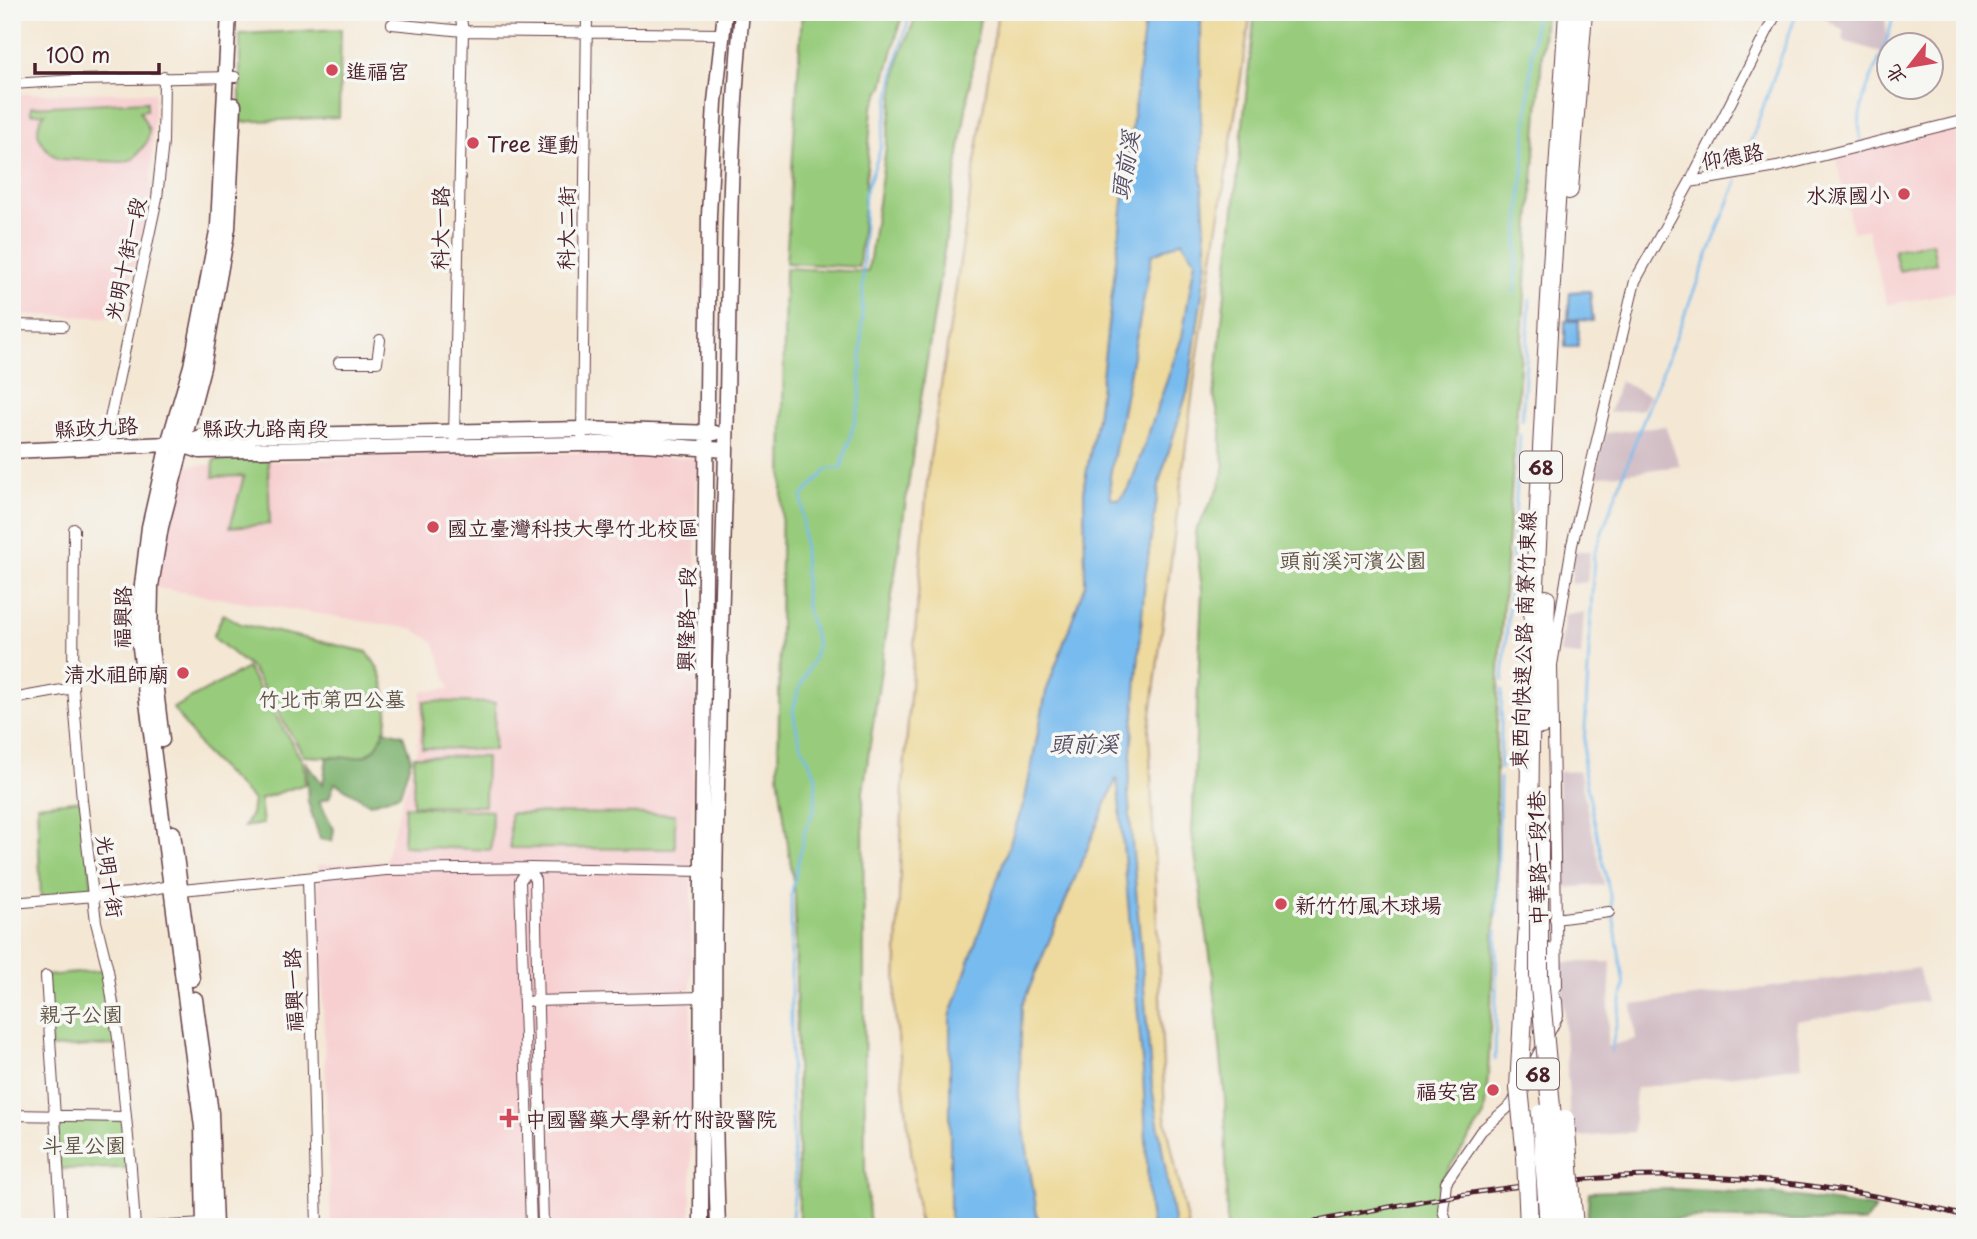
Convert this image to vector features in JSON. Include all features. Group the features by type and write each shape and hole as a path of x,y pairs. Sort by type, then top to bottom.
{"highway":[{"name":"東西向快速公路 南寮竹東線","path":"1549,1227 1528,922 1531,661 1568,12"},
{"name":"東西向快速公路 南寮竹東線","path":"1562,1227 1539,976 1539,821 1551,442 1583,12"},
{"path":"1539,821 1549,989 1569,1149 1574,1227"},
{"path":"1517,1227 1519,1088 1528,922"},
{"path":"1519,1088 1529,1227"}],"street":[{"name":"福興路","path":"208,1226 202,1127 150,639 150,609 151,586 175,444 203,367 228,228 231,77 229,12"},
{"name":"福興路","path":"231,77 238,12"},
{"name":"科大一路","path":"454,438 463,32 460,12"},
{"name":"科大二街","path":"582,436 587,12"},
{"name":"興隆路一段","path":"718,1227 708,871 706,433 709,215 715,102 725,12"},
{"name":"興隆路一段","path":"701,1227 702,997 727,433 728,232 742,12"},
{"name":"仰德路","path":"1690,182 1777,12"},
{"path":"392,24 463,32 722,34"},
{"path":"12,84 164,77 231,77"},
{"name":"光明十街一段","path":"104,447 157,198 163,142 164,77"},
{"name":"仰德路","path":"1690,182 1777,167 1965,120"},
{"name":"中華路一段1巷","path":"1448,1227 1443,1210 1446,1182 1481,1130 1512,1104 1558,1016 1552,665 1572,545 1635,281 1690,182"},
{"path":"12,325 63,326"},
{"path":"338,362 377,362 380,340"},
{"name":"縣政九路南段","path":"175,444 200,451 454,438 727,433"},
{"name":"縣政九路南段","path":"582,436 726,450"},
{"name":"縣政九路","path":"12,451 175,444"},
{"name":"光明十街","path":"74,529 73,688 82,800 96,922 108,970 126,1117 135,1227"},
{"path":"12,699 73,688"},
{"path":"529,868 535,880 543,1227"},
{"path":"529,868 520,881 531,1227"},
{"path":"12,903 386,870 529,868 708,871"},
{"name":"福興一路","path":"308,878 317,1227"},
{"path":"1555,919 1609,912"},
{"path":"46,976 62,1227"},
{"path":"524,1001 702,997"},
{"path":"12,1115 126,1117"},
{"path":"152,1227 208,1226"}],"shaded area":[{"path":"1816,12 1885,12 1886,32 1876,32 1876,51 1843,41 1844,31"},
{"path":"155,92 150,202 121,318 12,314 13,94"},
{"name":"水源國小","path":"1965,127 1965,290 1887,305 1867,229 1853,232 1836,158"},
{"path":"1620,381 1650,396 1643,409 1609,413"},
{"path":"1665,426 1680,466 1594,477 1606,433"},
{"path":"452,453 579,453 696,458 696,691 691,859 691,1227 331,1227 318,865 385,861 417,749 422,691 450,689 434,642 413,629 156,588 183,466"},
{"path":"1574,551 1590,551 1587,582 1571,584"},
{"path":"1584,613 1581,656 1560,654 1565,614"},
{"path":"1579,771 1604,885 1558,888 1558,772"},
{"path":"1561,962 1611,962 1607,1046 1636,1039 1632,1005 1918,968 1927,1001 1796,1021 1802,1066 1636,1088 1633,1132 1571,1138"}],"green space":[{"path":"505,12 575,12 575,20 505,20"},
{"path":"802,12 903,12 883,86 872,108 859,267 786,263"},
{"path":"918,12 981,12 863,792 865,1169 870,1227 799,1227 795,895 778,774 785,268 868,272 899,58"},
{"name":"頭前溪河濱公園","path":"1255,12 1545,12 1500,649 1496,747 1496,894 1488,1076 1484,1116 1440,1182 1440,1227 1227,1227 1225,1099 1213,975 1192,834 1202,590 1195,532 1219,487 1225,465 1221,452 1221,426 1214,396"},
{"path":"341,29 339,117 240,122 240,34"},
{"path":"147,101 147,110 140,111 149,130 147,142 133,159 122,162 58,159 42,143 38,132 45,113 31,114 31,107"},
{"path":"1932,242 1936,263 1899,271 1894,250"},
{"path":"268,458 270,524 230,527 244,476 213,477 214,460"},
{"name":"竹北市第四公墓","path":"223,614 241,624 367,652 383,681 387,705 385,729 374,749 353,758 304,756 252,669 213,637"},
{"path":"247,668 303,762 305,784 260,799 263,824 244,827 251,814 253,800 205,753 173,708"},
{"path":"424,701 495,703 494,750 422,748"},
{"path":"384,730 403,735 411,759 400,794 370,804 335,783 329,798 319,801 334,829 332,841 320,839 308,802 306,763 323,784 327,757 363,756 375,749"},
{"path":"414,756 486,757 485,806 413,805"},
{"path":"82,800 93,895 41,900 37,805"},
{"path":"405,806 492,811 491,850 403,846"},
{"path":"510,813 675,814 675,849 510,848"},
{"name":"親子公園","path":"108,970 119,1045 51,1048 46,976"},
{"name":"斗星公園","path":"57,1116 126,1117 131,1168 59,1169"},
{"path":"1673,1189 1776,1194 1875,1208 1865,1222 1694,1218 1587,1226 1589,1192"}],"sand":[{"path":"998,12 1251,12 1196,367 1149,730 1165,1116 1188,1227 920,1227 895,1013 903,785 928,471"}],"water":[{"name":"頭前溪","path":"1146,12 1201,12 1201,167 1207,261 1188,390 1160,479 1145,579 1128,791 1152,1087 1175,1227 1152,1227 1149,1208 1143,1072 1117,777 1022,1006 1019,1097 1039,1227 950,1227 950,1017 1025,799 1046,692 1085,584 1084,485 1097,417","holes":["1182,241 1195,260 1182,337 1130,486 1119,500 1111,498 1110,476 1152,255"]},
{"path":"1590,291 1593,321 1568,319 1570,292"},
{"path":"1565,321 1579,321 1578,347 1565,347"}],"waterway":[{"path":"791,1227 795,1186 791,1089 791,895 805,830 815,808 816,776 799,741 793,711 798,691 817,646 806,605 802,496 828,469 841,468 860,403 865,193 879,154 897,58 911,12"},
{"path":"1514,293 1535,12"},
{"path":"1742,166 1797,12"},
{"path":"1861,141 1861,109 1885,45 1893,12"},
{"path":"1611,1051 1624,986 1611,900 1583,767 1594,554 1737,181"},
{"path":"1522,420 1530,299"},
{"path":"1511,576 1520,435"},
{"path":"1503,681 1510,589"},
{"path":"1500,769 1502,690"},
{"path":"1497,913 1500,778"},
{"path":"1495,1060 1497,931"},
{"path":"1343,1227 1382,1219"}],"railway":[{"path":"1289,1227 1396,1206 1540,1184 1673,1176 1821,1187 1965,1216"}],"place":[{"name":"進福宮","path":"332,70"},
{"name":"Tree 運動","path":"473,143"},
{"name":"水源國小","path":"1904,194"},
{"name":"國立臺灣科技大學竹北校區","path":"433,527"},
{"name":"清水祖師廟","path":"183,673"},
{"name":"新竹竹風木球場","path":"1281,904"},
{"name":"福安宮","path":"1493,1090"},
{"name":"中國醫藥大學新竹附設醫院","path":"509,1118"}]}
